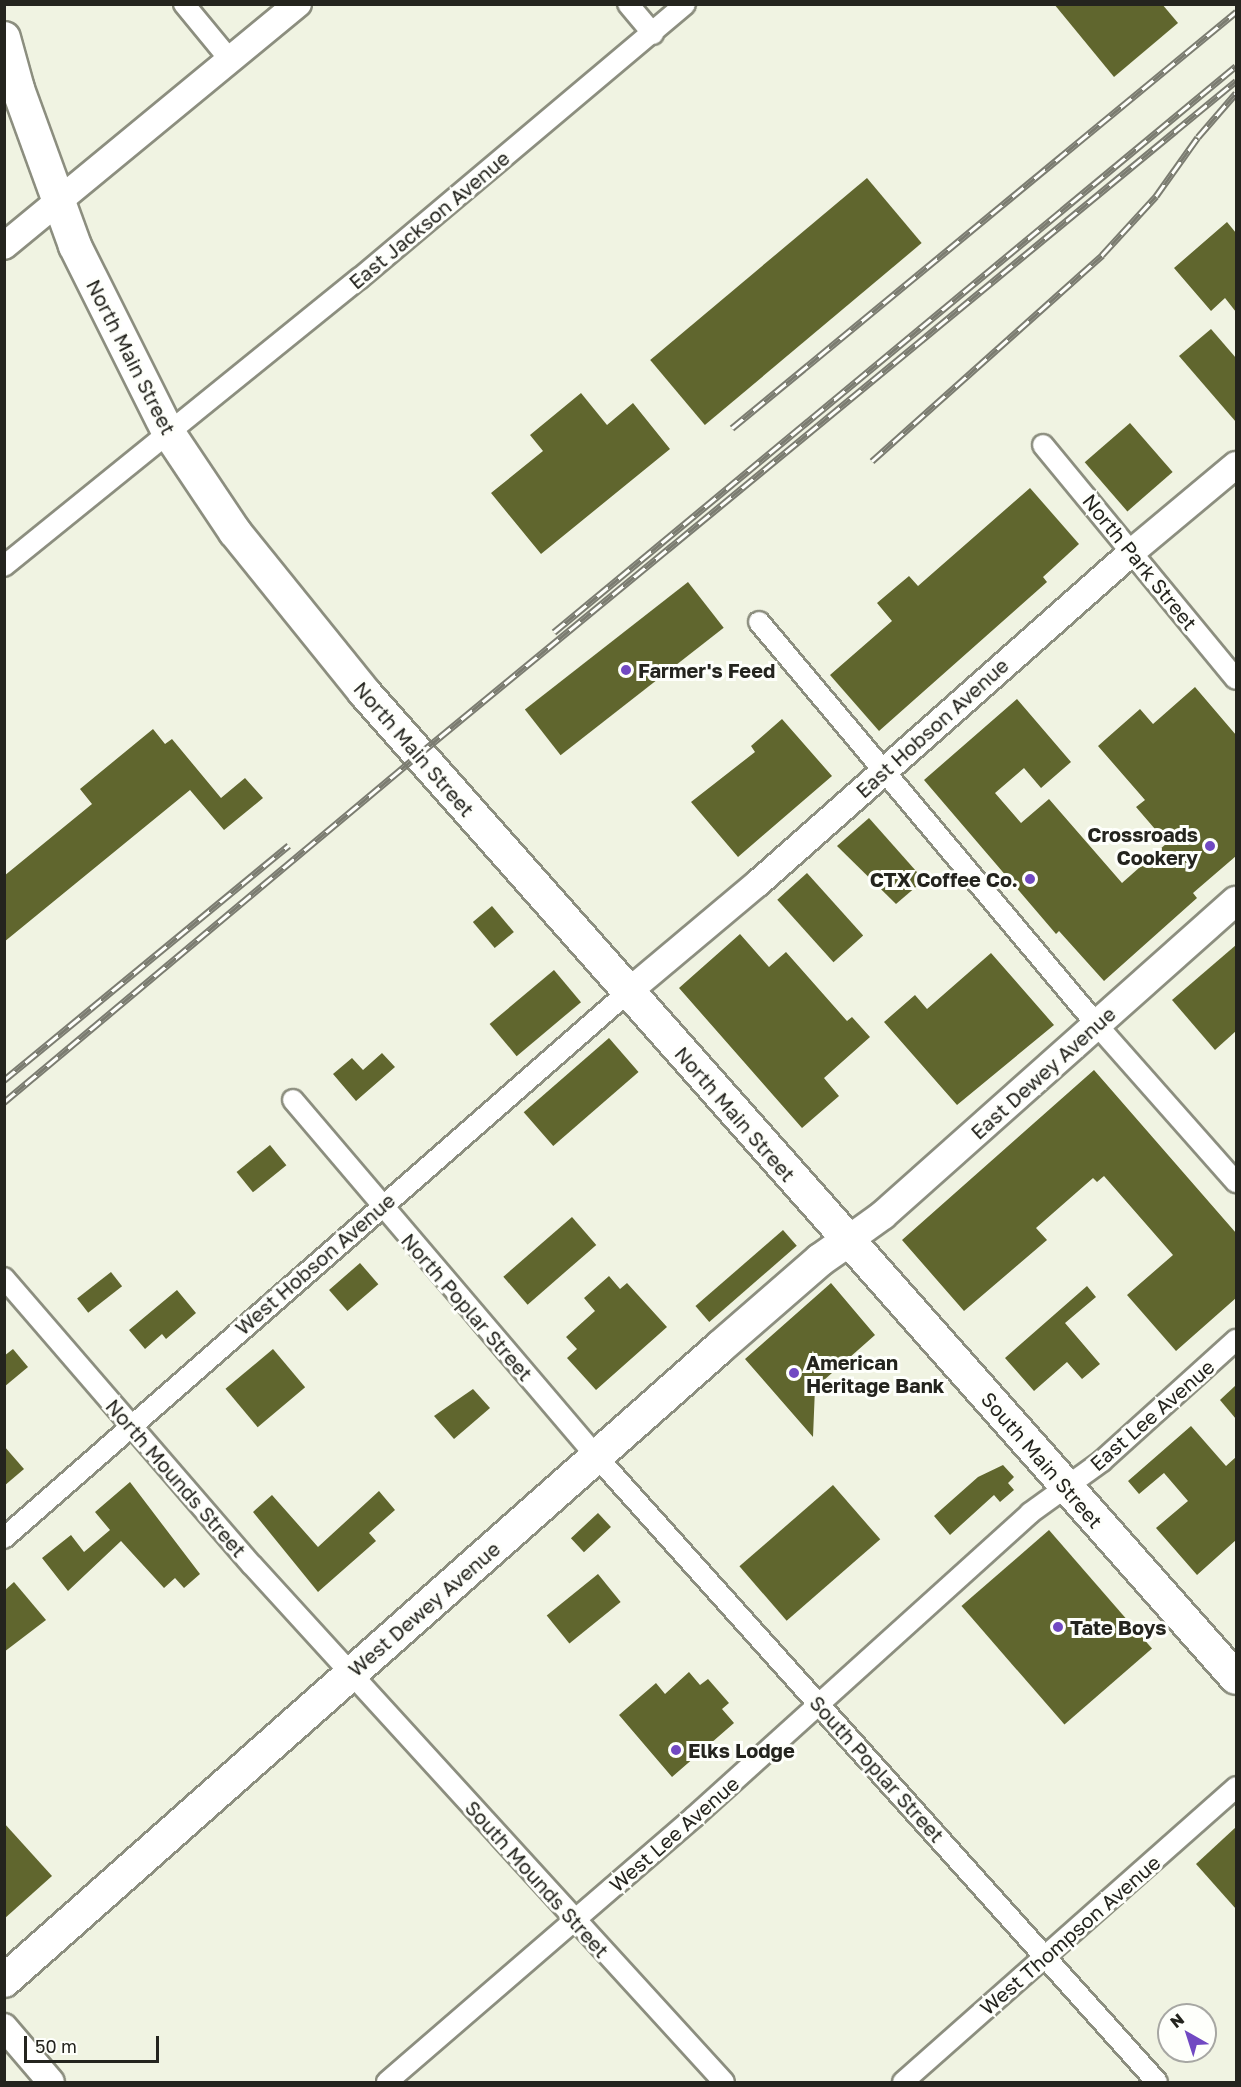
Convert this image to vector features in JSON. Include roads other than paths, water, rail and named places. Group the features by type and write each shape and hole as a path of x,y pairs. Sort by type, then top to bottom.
{"main road":[{"name":"North Main Street","path":"4,38 58,204 107,314 168,432 221,513 298,613 847,1241"},
{"name":"East Dewey Avenue","path":"847,1241 883,1215 1236,901"},
{"name":"West Dewey Avenue","path":"4,1981 820,1260 847,1241"},
{"name":"South Main Street","path":"847,1241 1236,1678"}],"street":[{"path":"184,4 231,61"},
{"path":"4,246 58,204 298,4"},
{"path":"628,4 653,34"},
{"name":"East Jackson Avenue","path":"4,566 653,34 685,4"},
{"name":"North Park Street","path":"1043,445 1236,679"},
{"name":"East Hobson Avenue","path":"627,992 882,772 1132,551 1236,465"},
{"path":"759,622 882,772 1097,1025 1236,1182"},
{"name":"West Hobson Avenue","path":"4,1538 627,992"},
{"name":"North Poplar Street","path":"293,1100 380,1207 597,1457"},
{"name":"North Mounds Street","path":"4,1278 131,1427 350,1674"},
{"name":"East Lee Avenue","path":"1066,1487 1102,1461 1236,1340"},
{"name":"South Poplar Street","path":"597,1457 818,1705 1045,1954 1157,2082"},
{"name":"West Lee Avenue","path":"387,2082 574,1921 1037,1507 1066,1487"},
{"name":"South Mounds Street","path":"350,1674 724,2082"},
{"name":"West Thompson Avenue","path":"903,2082 1236,1787"},
{"path":"4,2027 51,2082"}],"railway":[{"path":"732,428 1236,12"},
{"path":"554,632 1236,66"},
{"path":"4,1102 418,755 1236,81"},
{"path":"872,461 1102,255 1156,196 1198,137 1236,93"},
{"path":"4,1080 289,845"}],"place":[{"name":"Farmer's Feed","path":"626,670"},
{"name":"Crossroads Cookery","path":"1210,846"},
{"name":"CTX Coffee Co.","path":"1030,879"},
{"name":"American Heritage Bank","path":"794,1373"},
{"name":"Tate Boys","path":"1058,1627"},
{"name":"Elks Lodge","path":"676,1750"}]}
